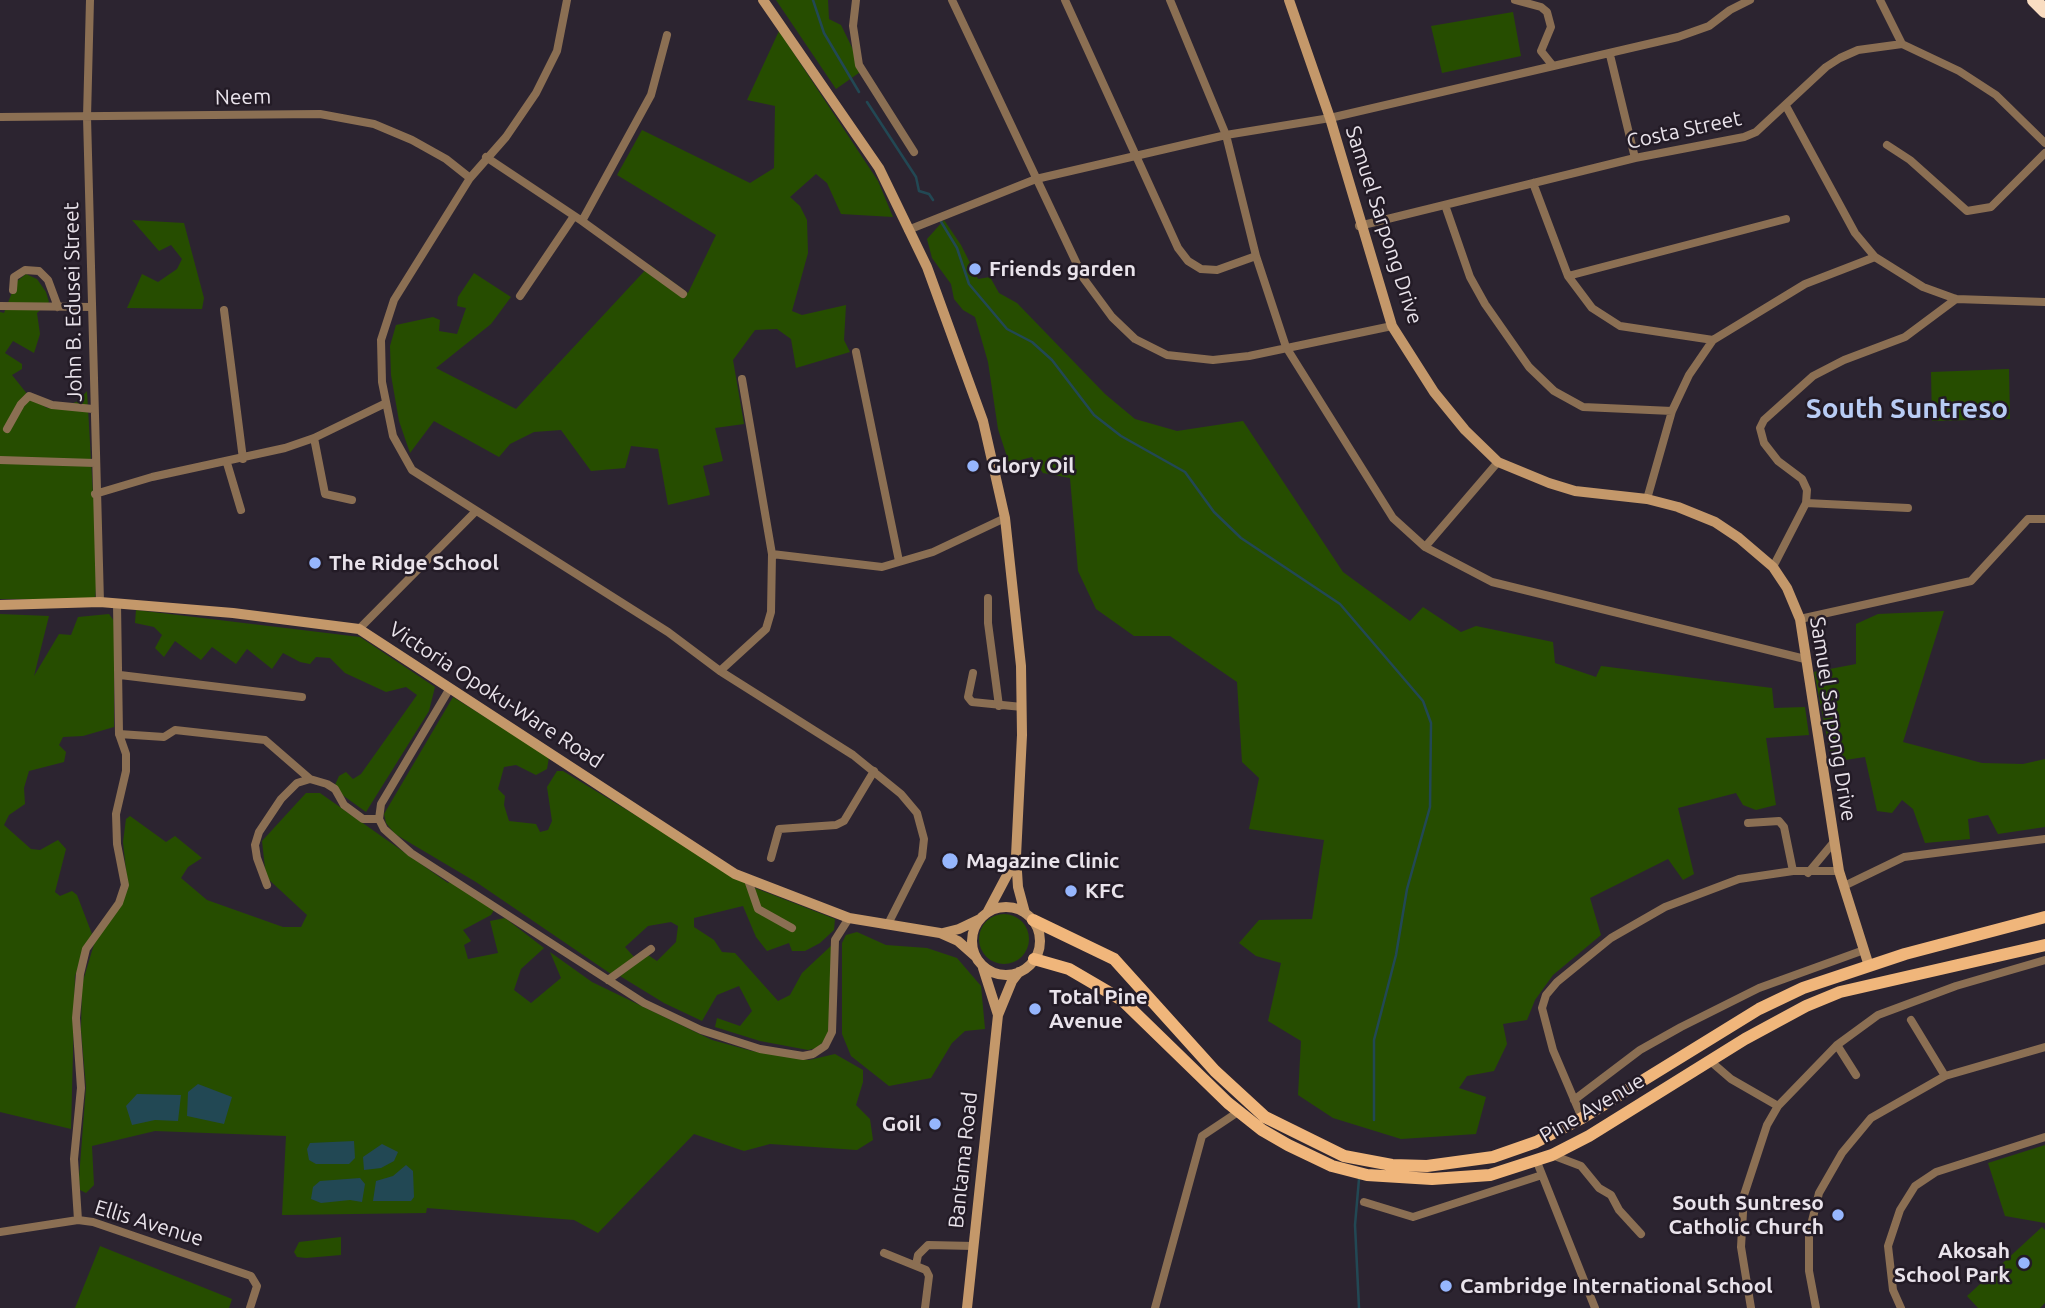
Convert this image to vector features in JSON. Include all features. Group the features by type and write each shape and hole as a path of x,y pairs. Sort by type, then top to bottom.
{"highway":[{"path":"2034,0 2045,11"}],"main road":[{"path":"763,0 871,155 908,230 956,341 983,421 1005,518 1022,707 1016,856 1018,887 1040,942 1034,959 1019,972 1009,987 998,1015"},
{"name":"Samuel Sarpong Drive","path":"1289,0 1330,118 1359,226 1392,326 1434,392 1465,430 1498,462 1575,491 1647,499 1678,507 1715,522 1773,567 1787,588 1800,619 1836,858 1869,966"},
{"name":"Victoria Opoku-Ware Road","path":"0,605 100,602 233,613 359,629 748,880 849,918 940,933"},
{"path":"998,1015 972,940 983,916 1006,882 1016,856"},
{"path":"940,933 959,929 983,916 1009,907 1114,959 1246,1101 1265,1117 1344,1156 1392,1166 1444,1165 1493,1157 1525,1146 1582,1118 1759,1009 1803,988 1869,966 2045,917"},
{"path":"940,933 958,941 996,974 1019,972"},
{"name":"Pine Avenue","path":"1034,959 1069,969 1122,1000 1238,1112 1262,1130 1310,1157 1367,1175 1462,1178 1490,1175 1552,1156 1589,1136 1710,1060 1806,1006 1840,992 2045,945"},
{"name":"Bantama Road","path":"967,1308 998,1015"}],"street":[{"name":"John B. Edusei Street","path":"90,0 86,117 100,602"},
{"path":"567,0 556,51 536,93 506,137 470,178 394,300 382,340 386,403 393,436 412,470 475,512 542,550 588,584 667,632 720,671 874,771 901,794 917,813 924,839 922,857 888,924"},
{"path":"856,0 853,26 859,65 914,152"},
{"path":"952,0 1084,279 1112,317 1135,339 1167,355 1213,360 1249,356 1392,326"},
{"path":"1065,0 1178,248 1188,261 1201,269 1217,270 1256,256"},
{"path":"1170,0 1226,135 1256,256 1286,347 1393,518 1425,547 1492,582 1805,659"},
{"path":"1515,0 1541,7 1547,12 1551,27 1541,51 1553,66"},
{"path":"908,230 1036,179 1226,135 1330,118 1610,55 1709,26 1730,10 1750,0"},
{"path":"1880,0 1902,44 1959,71 1996,95 2045,143"},
{"path":"520,296 578,218 651,95 667,35"},
{"name":"Costa Street","path":"1359,226 1635,158 1744,137 1756,132 1826,67 1840,58 1858,50 1902,44"},
{"path":"1610,55 1635,158"},
{"path":"1786,106 1855,233 1875,257 1923,287 1956,299 2045,302"},
{"name":"Neem","path":"0,117 320,114 373,124 412,139 446,159 470,178"},
{"path":"1887,145 1910,160 1966,211 1991,206 2045,153"},
{"path":"486,157 578,218 683,294"},
{"path":"1533,183 1568,276 1592,309 1611,323 1713,340"},
{"path":"1446,205 1470,277 1501,330 1541,379 1555,391 1583,407 1672,411"},
{"path":"1568,276 1786,219"},
{"path":"1647,499 1672,411 1689,375 1713,340 1805,284 1875,257"},
{"path":"13,289 14,277 25,270 39,271 48,279 58,307"},
{"path":"1773,567 1807,503 1807,490 1802,479 1778,461 1764,443 1760,428 1764,420 1813,376 1844,360 1905,337 1956,299"},
{"path":"0,306 91,307"},
{"path":"224,310 243,459"},
{"path":"856,352 900,562"},
{"path":"720,671 766,629 771,612 772,555 742,379"},
{"path":"8,429 21,404 29,396 52,405 93,409"},
{"path":"95,494 163,474 243,459 314,438 386,403"},
{"path":"314,438 325,494 352,500"},
{"path":"0,460 95,463"},
{"path":"1425,547 1498,462"},
{"path":"227,463 241,510"},
{"path":"1807,503 1908,508"},
{"path":"359,629 475,512"},
{"path":"772,555 882,567 933,552 1005,518"},
{"path":"1800,619 1947,589 1971,581 2028,519 2045,519"},
{"path":"988,598 988,623 999,706"},
{"path":"78,1220 74,1159 81,1088 76,1018 80,974 86,949 119,903 125,885 117,844 116,814 126,771 125,754 119,734 117,604"},
{"path":"973,673 968,697 972,702 1022,707"},
{"path":"120,675 302,696"},
{"path":"450,688 381,804 379,819 393,839 411,853 645,1003 701,1030 760,1049 803,1056 813,1054 825,1046 831,1032 835,940 849,918"},
{"path":"119,734 164,737 175,730 265,740 310,779 335,789 344,805 363,819 379,819"},
{"path":"771,858 779,829 835,825 844,821 874,771"},
{"path":"267,885 262,876 256,845 259,832 281,799 297,783 310,779"},
{"path":"1748,823 1779,821 1783,827 1793,871"},
{"path":"1844,886 1904,857 2045,839"},
{"path":"1808,873 1833,842"},
{"path":"1582,1118 1553,1050 1542,1008 1546,995 1556,982 1611,938 1665,907 1739,879 1793,871 1839,871"},
{"path":"748,880 758,909 792,928"},
{"path":"608,980 651,949"},
{"path":"1574,1100 1640,1050 1681,1027 1759,988 1864,950"},
{"path":"1751,1308 1741,1247 1744,1195 1767,1125 1778,1106 1837,1045 1889,1010 2045,960"},
{"path":"1911,1020 1945,1076"},
{"path":"1837,1045 1856,1075"},
{"path":"1816,1308 1809,1271 1810,1233 1819,1193 1842,1153 1871,1118 1945,1076 2045,1046"},
{"path":"1710,1060 1731,1079 1778,1106"},
{"path":"1155,1308 1202,1136 1238,1112"},
{"path":"1901,1308 1894,1290 1888,1246 1900,1210 1915,1186 1936,1171 2045,1137"},
{"path":"1552,1156 1581,1166 1599,1188 1611,1195 1619,1210 1642,1234"},
{"path":"1537,1162 1595,1308"},
{"path":"1364,1202 1413,1217 1542,1175"},
{"name":"Ellis Avenue","path":"0,1232 78,1220 93,1222 251,1276 257,1286 250,1308"},
{"path":"916,1265 918,1255 928,1245 974,1246"},
{"path":"884,1253 926,1270 929,1276 925,1308"}],"green space":[{"path":"776,0 828,0 829,19 841,25 863,70 836,89"},
{"path":"1513,12 1521,56 1442,73 1431,26"},
{"path":"779,31 878,181 893,217 841,214 827,183 816,174 790,197 800,206 807,220 808,253 792,311 802,315 846,305 844,340 850,352 796,368 791,339 777,329 755,330 733,360 744,424 715,428 723,461 703,466 710,495 668,505 658,449 631,446 625,468 591,471 561,430 534,432 510,444 499,457 434,421 410,453 399,421 391,375 390,346 396,325 433,317 440,320 439,331 457,334 466,308 457,306 458,297 474,273 511,297 491,324 436,368 516,409 650,265 688,293 716,235 617,175 642,130 750,183 774,168 775,106 747,100"},
{"path":"132,220 184,223 204,298 202,309 127,308 142,274 158,282 177,269 182,259 171,245 159,251"},
{"path":"944,220 961,245 978,279 990,277 999,293 1017,303 1105,394 1135,419 1177,431 1243,421 1343,572 1410,621 1423,607 1461,632 1476,626 1553,642 1555,663 1596,677 1601,666 1772,688 1774,708 1805,707 1809,735 1766,738 1776,805 1756,810 1743,805 1736,793 1678,808 1694,874 1683,880 1668,859 1590,898 1601,935 1553,975 1535,1000 1527,1020 1503,1024 1507,1044 1494,1071 1467,1076 1459,1088 1486,1097 1476,1134 1401,1139 1333,1118 1298,1095 1301,1041 1268,1021 1281,963 1256,956 1239,943 1259,920 1312,919 1324,840 1249,829 1259,778 1242,762 1237,682 1170,636 1134,636 1096,609 1078,571 1070,478 1043,473 1032,457 1009,463 998,429 988,362 975,317 963,310 954,299 951,284 932,258 927,239"},
{"path":"26,274 37,279 49,302 37,313 40,334 34,353 13,341 5,353 22,364 22,369 12,375 28,395 47,408 62,408 78,401 87,391 93,495 102,522 95,599 0,599 0,312 4,313 16,282"},
{"path":"2009,369 2010,419 1932,421 1931,372"},
{"path":"136,610 360,637 435,687 429,711 366,812 341,794 335,785 339,776 346,772 353,779 361,774 417,695 406,687 386,692 345,673 330,658 316,657 310,664 283,653 272,669 247,649 236,664 212,647 201,660 175,641 164,657 155,648 162,635 154,627 135,623"},
{"path":"1944,611 1903,742 1982,763 2023,764 2045,759 2045,827 1998,834 1988,815 1968,819 1970,839 1925,843 1913,809 1902,800 1892,813 1877,811 1865,757 1832,762 1814,672 1856,664 1856,624 1878,614"},
{"path":"0,614 49,616 34,676 59,634 71,635 78,617 109,614 114,621 114,727 83,736 63,737 59,745 66,752 64,762 29,771 24,788 25,804 9,815 4,825 31,849 40,850 58,840 66,849 55,892 60,896 72,891 77,895 92,934 75,976 71,1129 0,1112"},
{"path":"453,697 549,757 547,769 536,775 516,765 504,767 498,789 505,796 504,805 509,821 536,824 540,832 548,830 552,821 547,787 557,771 563,771 755,888 835,919 834,930 820,943 805,951 792,951 789,943 767,951 756,937 743,906 694,918 694,927 714,940 722,952 735,953 778,1001 790,995 802,973 833,944 829,1032 824,1041 817,1048 808,1050 760,1041 715,1027 717,1018 740,1026 752,1011 739,986 717,995 702,1021 664,1003 620,976 648,955 657,961 676,942 678,926 671,922 648,926 625,947 634,957 611,974 476,882 395,834 386,823 384,814"},
{"path":"306,793 320,793 448,883 451,881 494,910 491,915 463,930 471,941 464,945 468,959 498,953 490,921 505,918 544,948 521,969 514,990 531,1003 561,978 550,952 592,982 712,1040 752,1051 809,1060 835,1054 863,1070 863,1082 856,1105 870,1119 873,1140 857,1150 770,1144 744,1151 694,1134 598,1233 574,1220 427,1208 426,1213 282,1215 286,1136 155,1131 92,1146 94,1185 86,1193 80,1190 86,1087 81,1030 82,984 95,941 128,889 123,842 126,819 130,816 166,842 175,836 202,858 188,867 181,878 207,900 283,927 301,927 307,915 266,877 262,841"},
{"path":"1004,914 1022,921 1029,939 1022,957 1004,964 986,957 979,939 986,921"},
{"path":"857,932 886,945 927,948 957,958 981,986 985,1029 965,1031 952,1043 931,1078 889,1086 851,1056 842,1034 842,943 846,935"},
{"path":"2045,1145 2045,1223 2005,1216 1988,1163"},
{"name":"Akosah School Park","path":"2042,1227 2045,1230 2045,1303 2040,1308 1978,1308 1967,1296"},
{"path":"341,1237 341,1255 306,1258 297,1257 294,1252 299,1242"},
{"path":"100,1246 232,1299 229,1308 75,1308"}],"water":[{"path":"198,1084 232,1097 224,1124 187,1116 188,1092"},
{"path":"137,1094 181,1095 178,1121 155,1120 132,1125 126,1106"},
{"path":"354,1141 355,1158 349,1164 316,1164 309,1160 307,1149 310,1143"},
{"path":"382,1144 398,1152 394,1161 381,1168 364,1170 363,1157"},
{"path":"406,1165 413,1171 414,1197 411,1201 373,1201 376,1181 393,1176"},
{"path":"360,1178 365,1184 362,1202 350,1200 321,1203 311,1199 313,1187 320,1181"}],"waterway":[{"path":"813,0 824,33 859,92"},
{"path":"867,102 916,177 919,191 929,194 933,200"},
{"path":"940,220 957,248 969,284 1007,329 1032,342 1052,360 1094,415 1121,436 1185,472 1214,512 1241,538 1340,604 1423,701 1431,723 1430,807 1407,889 1396,955 1374,1040 1374,1120"},
{"path":"1359,1179 1355,1225 1359,1308"}],"place":[{"name":"Friends garden","path":"975,269"},
{"name":"Glory Oil","path":"973,466"},
{"name":"The Ridge School","path":"315,563"},
{"name":"Magazine Clinic","path":"950,861"},
{"name":"KFC","path":"1071,891"},
{"name":"Total Pine Avenue","path":"1035,1009"},
{"name":"Goil","path":"935,1124"},
{"name":"South Suntreso Catholic Church","path":"1838,1215"},
{"name":"Akosah School Park","path":"2024,1263"},
{"name":"Cambridge International School","path":"1446,1286"}],"district":[{"name":"South Suntreso","path":"1907,409"}]}
